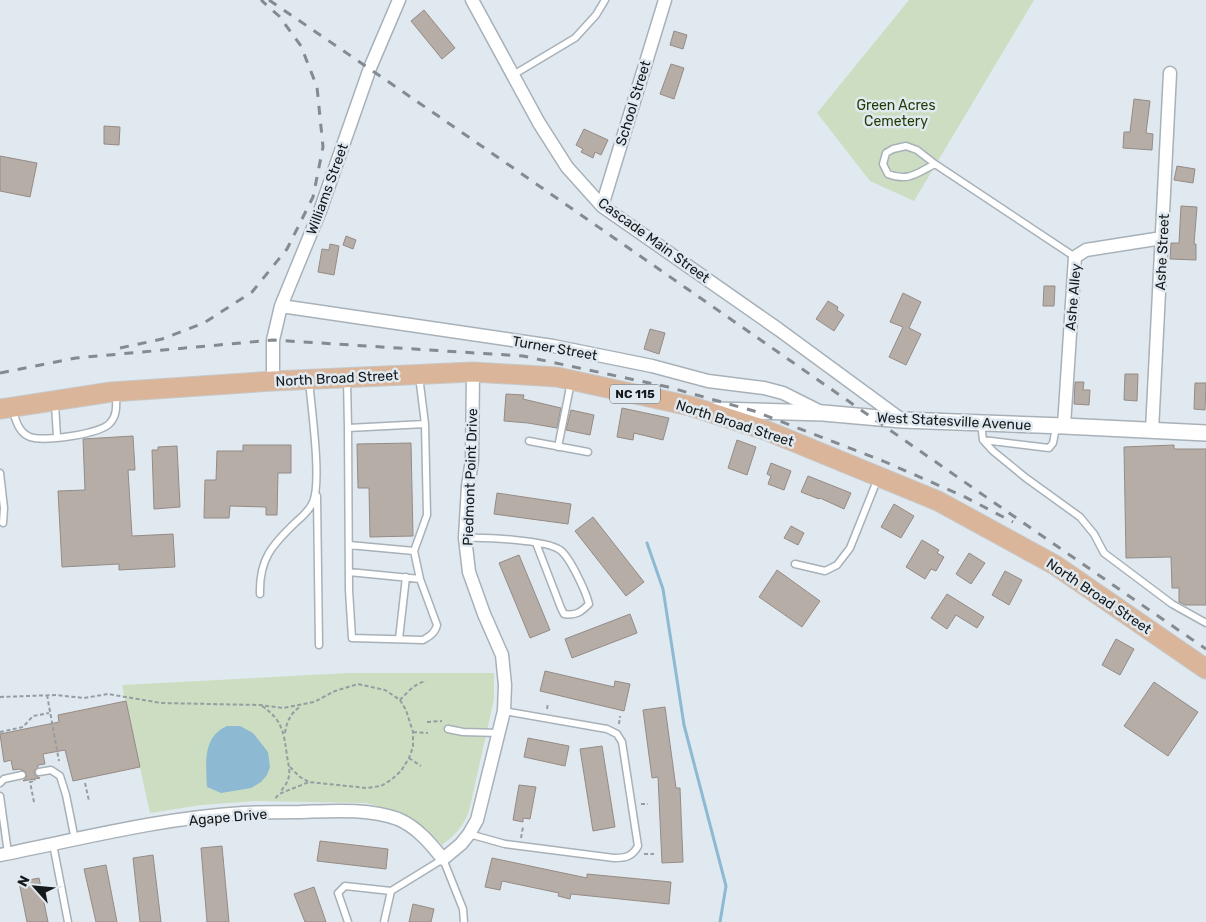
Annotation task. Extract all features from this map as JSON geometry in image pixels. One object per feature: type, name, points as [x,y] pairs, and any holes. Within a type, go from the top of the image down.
[{"type":"main road","name":"North Broad Street","points":[[6,408],[116,391],[308,379],[473,372],[557,377],[572,380],[701,410],[765,430],[938,501],[1055,565],[1206,669]]},
{"type":"street","name":"Williams Street","points":[[273,381],[273,340],[281,306],[320,211],[370,68],[398,0]]},
{"type":"street","name":"Cascade Main Street","points":[[472,0],[539,123],[567,167],[602,206],[778,329],[902,420]]},
{"type":"street","name":"School Street","points":[[602,206],[665,0]]},
{"type":"street","name":"Ashe Street","points":[[1152,431],[1170,73]]},
{"type":"street","name":"Ashe Alley","points":[[1060,425],[1075,257],[1086,250],[1162,238]]},
{"type":"street","name":"Turner Street","points":[[281,306],[553,346],[652,366],[708,381],[764,388],[783,393],[823,413]]},
{"type":"street","name":"Piedmont Point Drive","points":[[443,859],[469,834],[477,820],[504,711],[505,685],[502,655],[484,614],[469,572],[465,538],[468,486],[472,460],[473,372]]},
{"type":"street","name":"West Statesville Avenue","points":[[701,410],[823,413],[902,420],[1060,425],[1206,433]]},
{"type":"street","name":"Agape Drive","points":[[4,854],[170,822],[242,813],[320,811],[370,812],[398,820],[429,841],[443,859]]},
{"type":"lane","points":[[513,75],[575,38],[596,15],[605,0]]},
{"type":"lane","points":[[935,164],[910,177],[900,178],[888,174],[883,164],[886,154],[893,149],[906,146],[917,150],[1075,257]]},
{"type":"lane","points":[[347,378],[349,572],[352,638],[423,640],[432,635],[437,625],[420,579],[414,551],[428,515],[425,424],[419,374]]},
{"type":"lane","points":[[308,379],[317,482],[319,645]]},
{"type":"lane","points":[[558,447],[572,380]]},
{"type":"lane","points":[[6,408],[17,426],[29,437],[42,439],[98,431],[110,423],[116,411],[116,391]]},
{"type":"lane","points":[[54,401],[57,437]]},
{"type":"lane","points":[[981,423],[983,440],[993,451],[1026,478],[1080,517],[1094,534],[1104,553],[1172,604],[1206,623]]},
{"type":"lane","points":[[348,428],[425,424]]},
{"type":"lane","points":[[983,440],[1050,448],[1060,425]]},
{"type":"lane","points":[[529,442],[588,452]]},
{"type":"lane","points":[[0,473],[4,508],[3,523]]},
{"type":"lane","points":[[794,564],[825,571],[837,565],[850,548],[878,476]]},
{"type":"lane","points":[[260,594],[260,577],[265,561],[273,546],[303,516],[313,502],[317,482]]},
{"type":"lane","points":[[465,538],[490,537],[548,544],[562,551],[586,591],[589,604],[581,612],[571,615],[564,614],[536,543]]},
{"type":"lane","points":[[349,545],[414,551]]},
{"type":"lane","points":[[349,572],[420,579]]},
{"type":"lane","points":[[399,639],[406,577]]},
{"type":"lane","points":[[469,834],[504,844],[614,858],[626,858],[638,846],[622,742],[617,734],[607,729],[504,711]]},
{"type":"lane","points":[[448,729],[463,732],[499,733]]},
{"type":"lane","points":[[39,772],[51,770],[60,776],[66,795],[75,840]]},
{"type":"lane","points":[[0,783],[4,779],[22,775]]},
{"type":"lane","points":[[0,796],[4,854]]},
{"type":"lane","points":[[53,844],[68,922]]},
{"type":"lane","points":[[348,922],[338,893],[345,886],[391,891],[443,859],[463,909],[464,922]]},
{"type":"lane","points":[[384,922],[391,891]]},
{"type":"path","points":[[400,700],[414,686],[426,681]]},
{"type":"path","points":[[0,697],[56,694],[84,698],[108,694],[161,703],[260,705],[282,708],[302,706],[335,691],[358,684],[385,690],[400,700],[406,710],[413,732],[409,758],[401,771],[381,786],[367,788],[309,782],[300,777],[290,767]]},
{"type":"path","points":[[46,695],[59,761]]},
{"type":"path","points":[[260,705],[274,715],[285,735]]},
{"type":"path","points":[[273,802],[287,783],[290,767],[285,735],[288,718],[302,706]]},
{"type":"path","points":[[0,732],[23,727],[32,716],[50,713]]},
{"type":"path","points":[[427,722],[449,721]]},
{"type":"path","points":[[413,732],[428,733]]},
{"type":"path","points":[[409,758],[421,766]]},
{"type":"path","points":[[34,778],[35,782],[30,782],[34,802]]},
{"type":"path","points":[[279,794],[309,782]]},
{"type":"path","points":[[85,783],[89,801]]},
{"type":"green space","name":"Green Acres Cemetery","points":[[909,0],[1034,0],[914,201],[870,181],[817,113]]},
{"type":"green space","points":[[348,673],[494,673],[494,699],[469,811],[458,830],[442,845],[427,830],[409,817],[390,809],[366,803],[256,801],[201,805],[150,813],[122,685]]},
{"type":"water","points":[[227,726],[240,726],[253,733],[268,752],[270,767],[267,775],[261,782],[251,788],[221,793],[207,787],[206,760],[209,744],[213,737]]},
{"type":"building","points":[[424,10],[455,48],[442,59],[411,21]]},
{"type":"building","points":[[674,31],[687,35],[683,49],[670,45]]},
{"type":"building","points":[[671,64],[684,68],[674,99],[660,94]]},
{"type":"building","points":[[1134,99],[1150,101],[1146,133],[1153,134],[1152,150],[1123,148],[1124,132],[1130,132]]},
{"type":"building","points":[[104,126],[120,127],[119,145],[104,144]]},
{"type":"building","points":[[584,129],[608,140],[601,155],[595,152],[593,158],[581,152],[583,149],[576,145]]},
{"type":"building","points":[[0,156],[37,163],[30,197],[0,191]]},
{"type":"building","points":[[1177,166],[1195,169],[1193,183],[1174,180]]},
{"type":"building","points":[[1181,206],[1197,207],[1194,244],[1196,244],[1196,260],[1170,259],[1171,243],[1179,243]]},
{"type":"building","points":[[346,236],[356,240],[353,249],[343,245]]},
{"type":"building","points":[[330,244],[339,246],[334,275],[318,272],[322,249],[329,250]]},
{"type":"building","points":[[1044,286],[1055,286],[1054,306],[1043,306]]},
{"type":"building","points":[[903,293],[921,302],[909,328],[921,334],[906,365],[889,357],[903,327],[890,322]]},
{"type":"building","points":[[828,301],[838,307],[837,310],[844,315],[834,331],[816,319]]},
{"type":"building","points":[[650,329],[665,333],[659,354],[644,349]]},
{"type":"building","points":[[1125,374],[1138,374],[1137,401],[1124,400]]},
{"type":"building","points":[[1075,382],[1084,382],[1083,390],[1090,390],[1089,405],[1074,404]]},
{"type":"building","points":[[1195,383],[1206,383],[1205,410],[1194,409]]},
{"type":"building","points":[[506,394],[524,395],[523,399],[561,408],[557,428],[504,421]]},
{"type":"building","points":[[622,408],[669,418],[663,440],[634,433],[633,440],[617,437]]},
{"type":"building","points":[[571,410],[594,415],[590,435],[566,430]]},
{"type":"building","points":[[133,436],[135,470],[128,470],[132,536],[173,534],[175,567],[119,570],[119,564],[62,567],[58,491],[85,490],[83,439]]},
{"type":"building","points":[[737,440],[756,447],[747,475],[728,468]]},
{"type":"building","points":[[411,443],[413,536],[370,537],[369,488],[358,488],[357,444]]},
{"type":"building","points":[[243,445],[291,445],[291,473],[278,473],[277,515],[266,515],[266,507],[230,506],[229,518],[204,518],[205,480],[216,480],[217,451],[243,451]]},
{"type":"building","points":[[1174,445],[1174,449],[1206,449],[1206,605],[1185,605],[1179,602],[1179,588],[1172,588],[1171,557],[1126,558],[1124,447]]},
{"type":"building","points":[[177,446],[180,507],[154,509],[152,450],[158,450],[158,447]]},
{"type":"building","points":[[771,463],[791,471],[784,490],[768,484],[771,476],[767,474]]},
{"type":"building","points":[[808,476],[851,493],[844,509],[801,492]]},
{"type":"building","points":[[497,493],[571,504],[568,524],[494,514]]},
{"type":"building","points":[[894,504],[914,516],[901,538],[881,527]]},
{"type":"building","points":[[593,517],[644,582],[626,596],[575,531]]},
{"type":"building","points":[[791,526],[804,533],[798,545],[784,538]]},
{"type":"building","points":[[922,540],[939,550],[937,553],[944,557],[936,571],[931,569],[925,579],[906,567]]},
{"type":"building","points":[[969,553],[985,563],[971,584],[956,574]]},
{"type":"building","points":[[519,555],[550,630],[530,638],[499,563]]},
{"type":"building","points":[[777,570],[820,601],[802,627],[759,597]]},
{"type":"building","points":[[1005,571],[1022,580],[1009,605],[992,595]]},
{"type":"building","points":[[947,594],[984,617],[977,628],[956,615],[947,629],[931,618]]},
{"type":"building","points":[[630,614],[637,633],[572,658],[565,639]]},
{"type":"building","points":[[1116,639],[1134,649],[1120,675],[1102,665]]},
{"type":"building","points":[[545,671],[614,687],[615,681],[630,684],[624,711],[540,691]]},
{"type":"building","points":[[1154,682],[1198,712],[1168,756],[1124,726]]},
{"type":"building","points":[[126,701],[140,767],[73,781],[65,750],[43,754],[45,764],[38,765],[34,771],[36,776],[40,778],[23,781],[27,776],[25,771],[20,769],[13,770],[11,760],[4,762],[0,734],[59,722],[58,715]]},
{"type":"building","points":[[665,707],[676,788],[680,788],[683,862],[662,863],[658,777],[652,778],[643,710]]},
{"type":"building","points":[[528,738],[569,746],[565,766],[524,757]]},
{"type":"building","points":[[602,746],[615,827],[593,831],[580,749]]},
{"type":"building","points":[[519,785],[536,787],[530,819],[523,818],[523,822],[513,820]]},
{"type":"building","points":[[320,841],[388,849],[386,869],[317,861]]},
{"type":"building","points":[[222,846],[229,922],[207,922],[201,848]]},
{"type":"building","points":[[153,855],[161,922],[140,922],[133,858]]},
{"type":"building","points":[[492,858],[587,878],[587,874],[671,882],[669,904],[571,894],[570,899],[558,896],[559,893],[502,881],[500,890],[485,887]]},
{"type":"building","points":[[106,865],[117,922],[96,922],[84,869]]},
{"type":"building","points":[[39,878],[48,922],[27,922],[19,882]]},
{"type":"building","points":[[314,887],[326,922],[305,922],[294,894]]},
{"type":"building","points":[[413,904],[434,909],[431,922],[409,922]]},
{"type":"waterway","points":[[647,543],[663,589],[684,725],[726,886],[720,922]]},
{"type":"railway","points":[[120,348],[162,339],[204,323],[252,292],[287,249],[313,197],[323,147],[317,87],[301,46],[279,16],[261,0]]},
{"type":"railway","points":[[269,0],[1206,649]]},
{"type":"railway","points":[[0,373],[76,358],[273,340],[523,356],[668,387],[754,411],[883,461],[963,496],[1013,522]]}]
